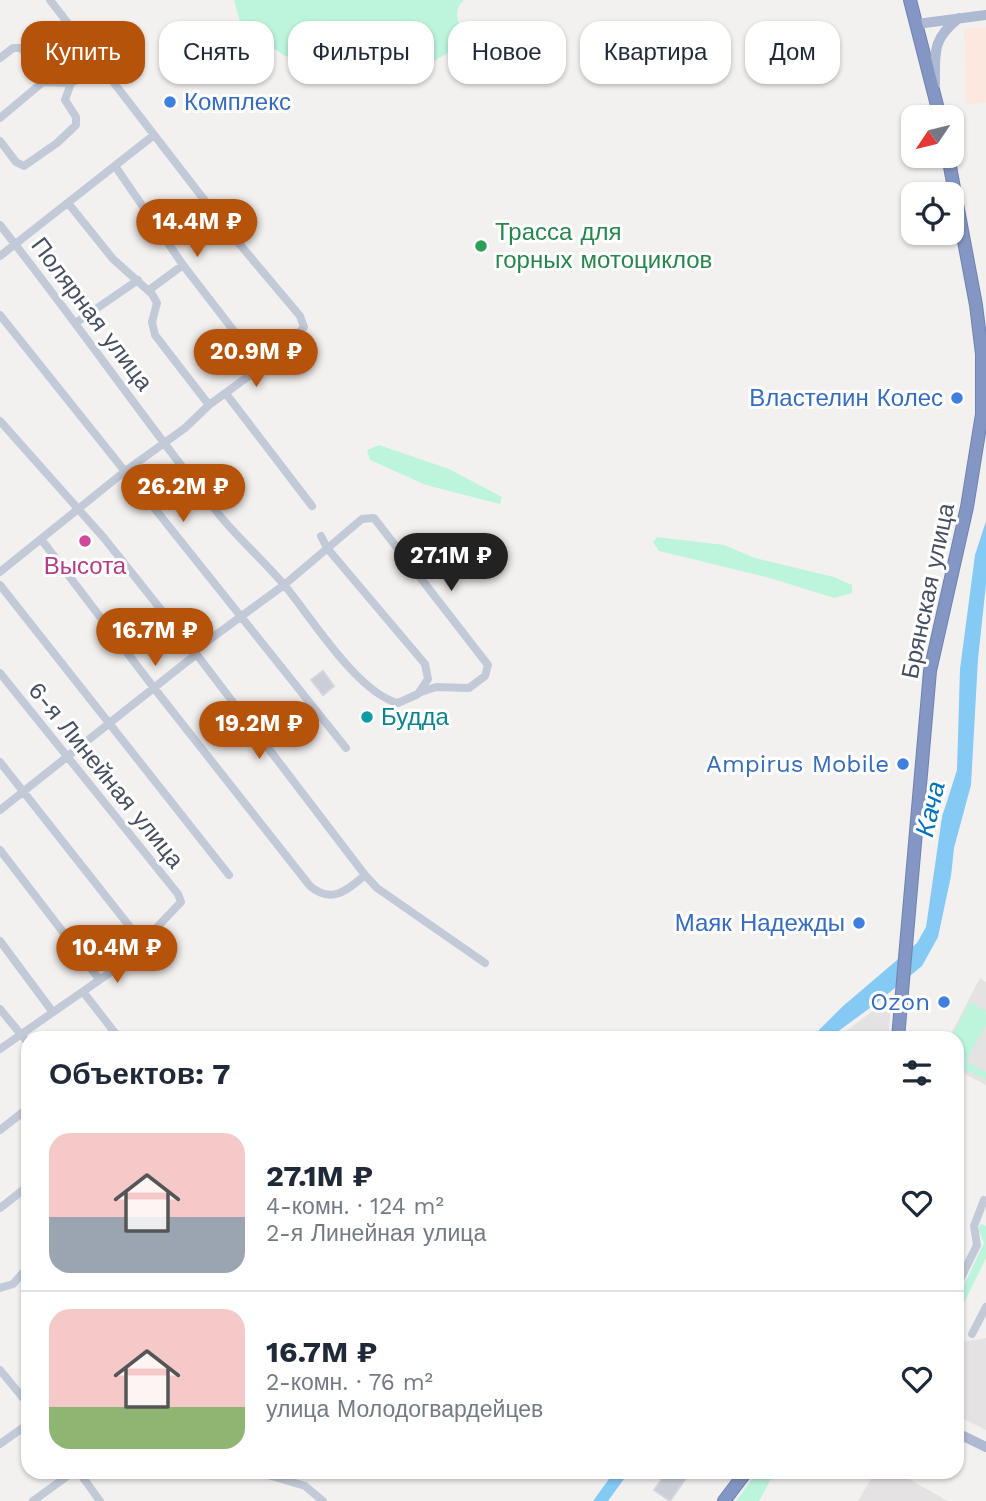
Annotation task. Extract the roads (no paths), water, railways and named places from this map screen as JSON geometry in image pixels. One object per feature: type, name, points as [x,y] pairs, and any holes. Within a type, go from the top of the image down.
[{"type":"highway","points":[[910,0],[937,105]]},
{"type":"highway","name":"Брянская улица","points":[[899,1031],[930,671],[967,508],[983,400],[982,354],[976,305],[950,168]]},
{"type":"highway","points":[[724,1501],[741,1479]]},
{"type":"main road","points":[[917,23],[986,15]]},
{"type":"main road","points":[[934,90],[935,49],[947,27],[959,18]]},
{"type":"main road","points":[[964,1436],[986,1447]]},
{"type":"street","points":[[50,0],[66,21]]},
{"type":"street","points":[[0,58],[13,48],[21,48]]},
{"type":"street","points":[[0,118],[44,84]]},
{"type":"street","points":[[0,141],[16,162],[24,166],[57,143],[76,125],[76,117],[65,100],[71,84]]},
{"type":"street","points":[[0,572],[124,472],[164,444],[209,405],[227,395],[283,351],[304,327],[300,316],[226,228],[114,84]]},
{"type":"street","points":[[0,256],[154,135]]},
{"type":"street","points":[[114,166],[183,265],[261,366]]},
{"type":"street","points":[[68,203],[113,259],[149,290],[157,303],[152,322],[155,335],[209,405]]},
{"type":"street","name":"Полярная улица","points":[[0,225],[224,520],[284,585],[365,686],[398,703],[418,694]]},
{"type":"street","points":[[149,290],[183,265]]},
{"type":"street","points":[[76,322],[138,280]]},
{"type":"street","points":[[0,316],[346,748]]},
{"type":"street","points":[[227,395],[312,506]]},
{"type":"street","points":[[0,421],[79,509],[194,651],[365,875],[377,888],[485,963]]},
{"type":"street","points":[[0,810],[194,656],[194,651],[284,585],[358,520],[374,519],[488,664],[485,676],[470,688],[436,687],[418,694]]},
{"type":"street","points":[[321,536],[327,548],[422,659],[428,674],[418,694]]},
{"type":"street","points":[[41,539],[310,886],[318,892],[336,895],[346,891],[365,875]]},
{"type":"street","points":[[0,585],[229,875]]},
{"type":"street","name":"6-я Линейная улица","points":[[0,673],[178,894],[181,902],[135,948]]},
{"type":"street","points":[[0,762],[134,932],[135,948],[121,965],[99,979],[84,993],[24,1031]]},
{"type":"street","points":[[0,850],[99,979]]},
{"type":"street","points":[[0,941],[52,1012]]},
{"type":"street","points":[[84,993],[114,1031]]},
{"type":"street","points":[[0,1009],[20,1034],[0,1049]]},
{"type":"street","points":[[0,1130],[21,1114]]},
{"type":"street","points":[[0,1208],[21,1192]]},
{"type":"street","points":[[964,1271],[976,1245],[974,1226],[985,1201]]},
{"type":"street","points":[[0,1288],[12,1284],[21,1275]]},
{"type":"street","points":[[972,1335],[986,1307]]},
{"type":"street","points":[[0,1370],[21,1396]]},
{"type":"street","points":[[0,1444],[21,1428]]},
{"type":"street","points":[[33,1501],[63,1479]]},
{"type":"street","points":[[84,1479],[100,1501]]},
{"type":"street","points":[[282,1479],[305,1486],[323,1501]]},
{"type":"water","name":"Кача","points":[[986,521],[986,584],[978,659],[971,785],[954,848],[938,937],[922,966],[874,1005],[839,1031],[818,1031],[917,943],[926,927],[942,817],[957,770],[960,669],[975,555]]},
{"type":"water","points":[[609,1479],[624,1479],[608,1501],[593,1501]]},
{"type":"place","name":"Комплекс","points":[[170,102]]},
{"type":"place","name":"Трасса для горных мотоциклов","points":[[481,246]]},
{"type":"place","name":"Властелин Колес","points":[[957,398]]},
{"type":"place","name":"Высота","points":[[85,541]]},
{"type":"place","name":"Будда","points":[[367,717]]},
{"type":"place","name":"Ampirus Mobile","points":[[903,764]]},
{"type":"place","name":"Маяк Надежды","points":[[859,923]]},
{"type":"place","name":"Ozon","points":[[944,1002]]}]
